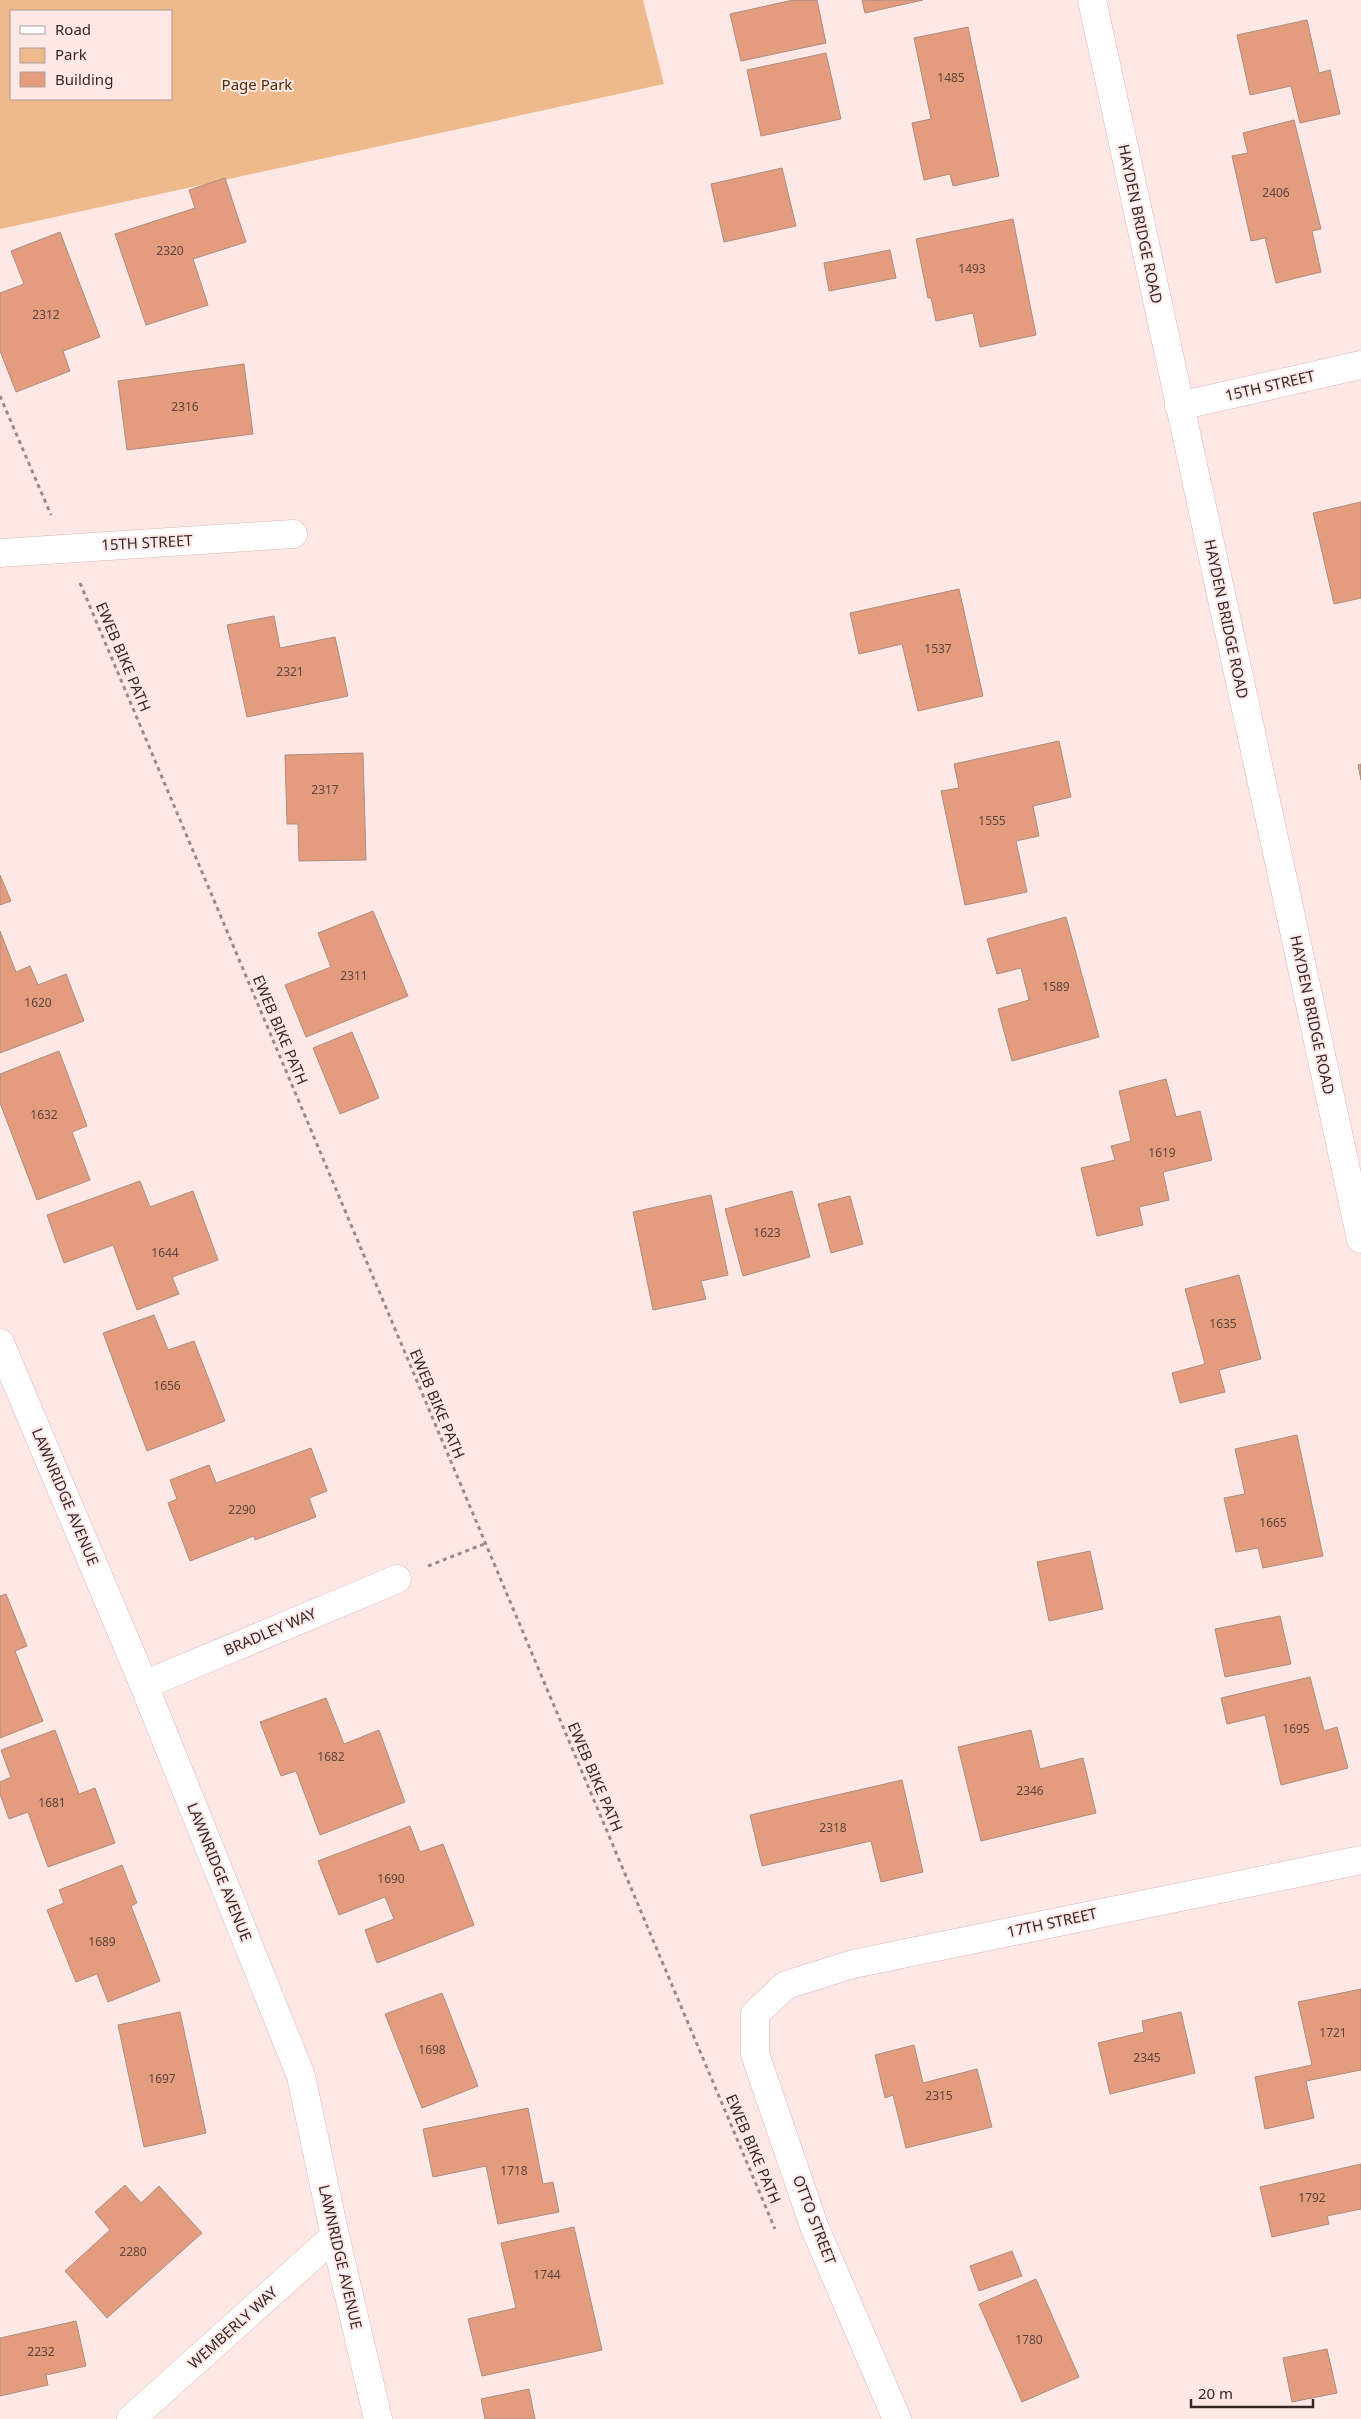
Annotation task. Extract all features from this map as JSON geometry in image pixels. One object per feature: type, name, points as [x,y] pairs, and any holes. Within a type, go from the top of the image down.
[{"type":"street","name":"HAYDEN BRIDGE ROAD","points":[[1092,0],[1361,1238]]},
{"type":"street","name":"15TH STREET","points":[[1179,406],[1361,365]]},
{"type":"street","name":"15TH STREET","points":[[0,554],[65,548],[293,534]]},
{"type":"street","name":"LAWNRIDGE AVENUE","points":[[0,1343],[144,1685],[301,2076],[335,2236],[378,2419]]},
{"type":"street","name":"BRADLEY WAY","points":[[144,1685],[397,1579]]},
{"type":"street","name":"17TH STREET","points":[[755,2014],[786,1985],[853,1964],[1361,1860]]},
{"type":"street","name":"OTTO STREET","points":[[755,2014],[755,2054],[814,2226],[897,2419]]},
{"type":"street","name":"WEMBERLY WAY","points":[[130,2419],[335,2236]]},
{"type":"path","name":"EWEB BIKE PATH","points":[[0,396],[778,2237]]},
{"type":"path","points":[[397,1579],[484,1544]]},
{"type":"green space","name":"Page Park","points":[[0,0],[643,0],[664,84],[0,229]]},
{"type":"building","points":[[793,0],[817,0],[826,43],[741,61],[730,14]]},
{"type":"building","points":[[862,0],[923,0],[865,13]]},
{"type":"building","points":[[1307,20],[1319,73],[1330,70],[1340,114],[1300,123],[1291,86],[1250,95],[1237,35]]},
{"type":"building","points":[[968,27],[999,176],[953,186],[950,174],[924,180],[912,123],[931,119],[914,38]]},
{"type":"building","points":[[826,53],[841,119],[761,136],[747,70]]},
{"type":"building","points":[[1294,120],[1321,229],[1312,231],[1321,272],[1276,283],[1265,238],[1251,241],[1232,156],[1248,153],[1243,133]]},
{"type":"building","points":[[782,168],[796,226],[724,242],[711,184]]},
{"type":"building","points":[[225,178],[246,242],[193,259],[208,305],[146,325],[115,234],[195,208],[189,190]]},
{"type":"building","points":[[1013,219],[1036,335],[980,347],[973,313],[936,321],[931,298],[928,298],[916,239]]},
{"type":"building","points":[[60,232],[100,337],[63,351],[70,371],[16,392],[0,351],[0,293],[24,284],[11,251]]},
{"type":"building","points":[[890,250],[896,278],[829,291],[824,263]]},
{"type":"building","points":[[244,364],[253,434],[127,450],[118,381]]},
{"type":"building","points":[[1361,502],[1361,598],[1334,604],[1313,513]]},
{"type":"building","points":[[959,589],[983,696],[918,711],[902,644],[859,654],[850,613]]},
{"type":"building","points":[[274,616],[280,648],[335,637],[348,696],[247,717],[227,625]]},
{"type":"building","points":[[1059,741],[1071,797],[1033,806],[1039,836],[1016,841],[1027,892],[965,905],[941,791],[959,788],[954,764]]},
{"type":"building","points":[[363,753],[366,860],[299,861],[298,824],[287,824],[285,755]]},
{"type":"building","points":[[1361,764],[1361,780],[1358,765]]},
{"type":"building","points":[[0,875],[11,901],[0,905]]},
{"type":"building","points":[[373,911],[408,996],[306,1037],[285,985],[331,967],[318,933]]},
{"type":"building","points":[[1066,917],[1099,1037],[1012,1061],[998,1009],[1029,1000],[1021,968],[997,974],[987,939]]},
{"type":"building","points":[[0,931],[16,972],[30,966],[38,985],[66,974],[84,1021],[0,1053]]},
{"type":"building","points":[[352,1032],[379,1098],[340,1114],[313,1048]]},
{"type":"building","points":[[59,1051],[87,1126],[72,1132],[90,1180],[37,1200],[0,1103],[0,1074]]},
{"type":"building","points":[[1166,1079],[1176,1117],[1200,1111],[1212,1160],[1163,1172],[1169,1200],[1139,1207],[1143,1225],[1097,1236],[1081,1168],[1115,1160],[1111,1146],[1131,1141],[1119,1091]]},
{"type":"building","points":[[140,1181],[150,1207],[193,1191],[218,1260],[172,1277],[179,1294],[137,1310],[113,1245],[64,1263],[47,1215]]},
{"type":"building","points":[[792,1191],[810,1257],[743,1276],[725,1209]]},
{"type":"building","points":[[711,1195],[728,1275],[701,1281],[706,1299],[653,1310],[633,1212]]},
{"type":"building","points":[[850,1196],[863,1244],[831,1253],[818,1204]]},
{"type":"building","points":[[1239,1275],[1261,1359],[1219,1370],[1225,1392],[1180,1403],[1172,1373],[1205,1364],[1185,1289]]},
{"type":"building","points":[[154,1315],[168,1350],[194,1341],[225,1421],[147,1451],[103,1333]]},
{"type":"building","points":[[1297,1435],[1323,1556],[1263,1568],[1258,1548],[1236,1552],[1224,1498],[1245,1494],[1235,1449]]},
{"type":"building","points":[[311,1448],[327,1491],[309,1498],[316,1517],[255,1540],[254,1536],[190,1561],[168,1503],[177,1499],[170,1480],[209,1465],[216,1483]]},
{"type":"building","points":[[1090,1551],[1103,1609],[1049,1621],[1037,1562]]},
{"type":"building","points":[[6,1594],[27,1646],[15,1651],[43,1721],[0,1738],[0,1596]]},
{"type":"building","points":[[1280,1616],[1291,1664],[1225,1677],[1215,1629]]},
{"type":"building","points":[[1310,1677],[1324,1731],[1337,1727],[1348,1768],[1281,1785],[1265,1715],[1227,1724],[1221,1698]]},
{"type":"building","points":[[326,1698],[344,1744],[379,1730],[405,1802],[320,1835],[296,1771],[281,1776],[260,1722]]},
{"type":"building","points":[[55,1730],[79,1794],[95,1788],[115,1843],[48,1867],[28,1812],[9,1819],[0,1794],[0,1782],[11,1777],[1,1750]]},
{"type":"building","points":[[1031,1730],[1040,1769],[1083,1758],[1096,1813],[981,1841],[958,1747]]},
{"type":"building","points":[[902,1780],[923,1872],[881,1882],[871,1841],[762,1866],[750,1815]]},
{"type":"building","points":[[410,1826],[420,1852],[443,1844],[474,1925],[377,1963],[365,1930],[394,1919],[385,1897],[339,1915],[318,1861]]},
{"type":"building","points":[[122,1865],[137,1903],[131,1906],[160,1981],[108,2002],[97,1974],[76,1982],[47,1910],[64,1903],[59,1890]]},
{"type":"building","points":[[1361,1989],[1361,2070],[1306,2081],[1314,2118],[1265,2129],[1255,2077],[1312,2065],[1298,2002]]},
{"type":"building","points":[[442,1993],[478,2086],[422,2108],[385,2014]]},
{"type":"building","points":[[180,2012],[206,2133],[144,2147],[118,2025]]},
{"type":"building","points":[[1181,2012],[1195,2073],[1110,2094],[1098,2043],[1144,2032],[1142,2021]]},
{"type":"building","points":[[914,2045],[923,2083],[977,2069],[992,2127],[906,2148],[893,2095],[885,2098],[875,2055]]},
{"type":"building","points":[[528,2108],[543,2184],[553,2182],[559,2212],[498,2224],[486,2166],[433,2177],[423,2129]]},
{"type":"building","points":[[1361,2164],[1361,2209],[1327,2216],[1329,2224],[1272,2237],[1260,2187]]},
{"type":"building","points":[[125,2185],[141,2203],[159,2186],[202,2233],[107,2318],[65,2271],[110,2230],[95,2212]]},
{"type":"building","points":[[574,2227],[602,2350],[482,2376],[468,2319],[516,2308],[501,2243]]},
{"type":"building","points":[[1012,2251],[1022,2276],[979,2291],[970,2266]]},
{"type":"building","points":[[1036,2279],[1079,2377],[1022,2402],[979,2304]]},
{"type":"building","points":[[76,2321],[86,2366],[46,2375],[48,2385],[0,2396],[0,2338]]},
{"type":"building","points":[[1327,2349],[1337,2393],[1292,2402],[1283,2358]]},
{"type":"building","points":[[529,2389],[535,2419],[485,2419],[481,2399]]}]
